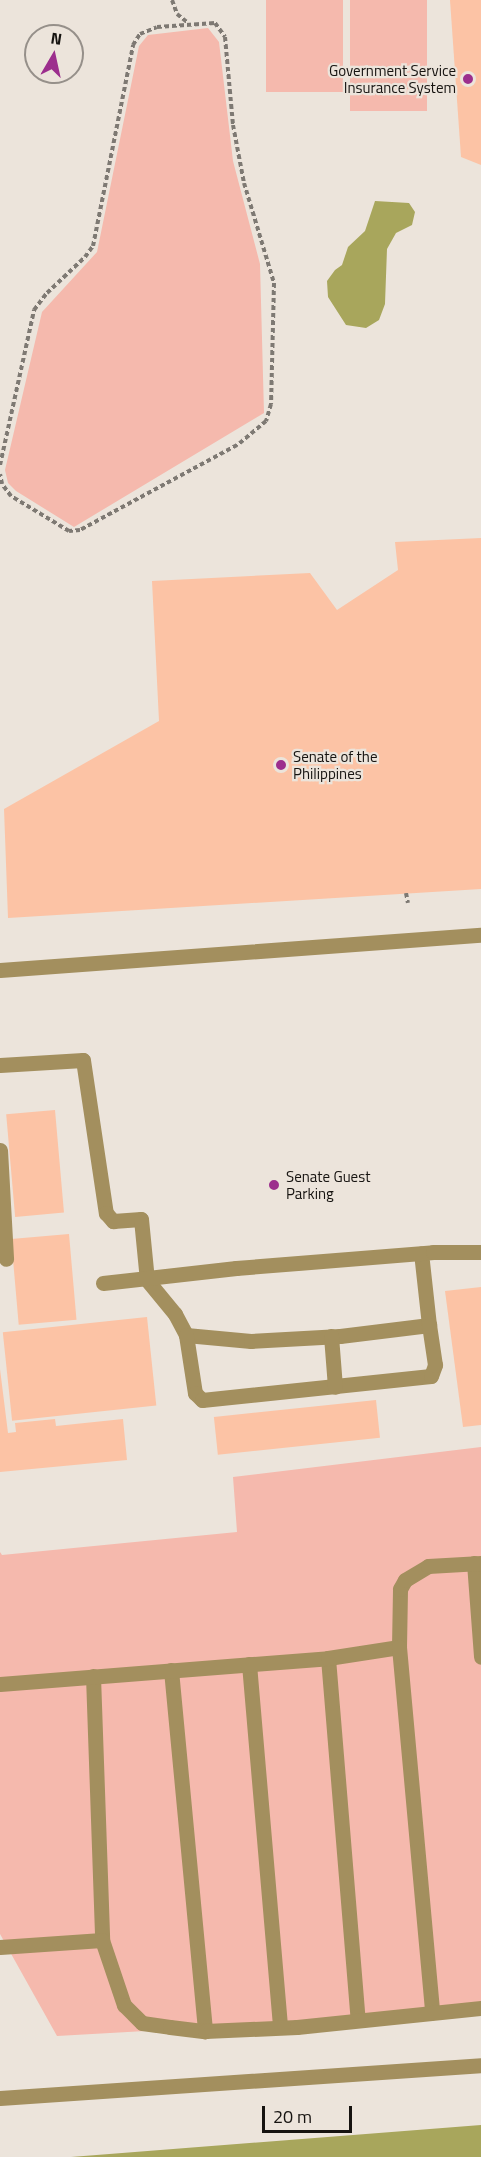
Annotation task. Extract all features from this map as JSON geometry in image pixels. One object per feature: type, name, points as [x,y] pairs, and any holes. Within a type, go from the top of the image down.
[{"type":"lane","points":[[0,970],[481,935]]},
{"type":"lane","points":[[0,1065],[83,1060],[106,1213],[113,1221],[141,1219],[147,1280],[175,1314],[186,1335],[195,1394],[202,1400],[431,1376],[435,1365],[421,1254]]},
{"type":"lane","points":[[0,1150],[6,1259]]},
{"type":"lane","points":[[103,1284],[236,1268],[421,1254],[481,1252]]},
{"type":"lane","points":[[186,1335],[251,1341],[331,1336],[429,1325]]},
{"type":"lane","points":[[331,1336],[335,1387]]},
{"type":"lane","points":[[432,2013],[399,1647],[400,1589],[405,1580],[428,1566],[478,1563],[481,1657]]},
{"type":"lane","points":[[0,1684],[327,1658],[399,1647]]},
{"type":"lane","points":[[327,1658],[358,2020]]},
{"type":"lane","points":[[249,1664],[280,2027]]},
{"type":"lane","points":[[171,1670],[205,2031]]},
{"type":"lane","points":[[93,1676],[102,1940],[124,2005],[142,2023],[205,2031],[280,2027],[481,2008]]},
{"type":"lane","points":[[0,1947],[102,1940]]},
{"type":"lane","points":[[0,2098],[481,2065]]},
{"type":"path","points":[[172,0],[177,14],[188,24]]},
{"type":"path","points":[[0,465],[34,310],[47,293],[85,258],[93,246],[133,45],[140,34],[157,27],[215,23],[225,37],[233,125],[244,183],[274,283],[271,404],[266,421],[237,445],[80,530],[69,531],[11,496],[2,484],[0,474]]},
{"type":"path","points":[[406,893],[408,903]]},
{"type":"shaded area","points":[[266,0],[343,0],[343,92],[266,92]]},
{"type":"shaded area","points":[[350,0],[427,0],[427,111],[350,111]]},
{"type":"shaded area","points":[[208,28],[219,42],[233,161],[260,264],[264,413],[74,527],[16,491],[8,483],[5,470],[42,312],[97,252],[139,46],[148,35]]},
{"type":"shaded area","points":[[375,201],[409,203],[415,212],[412,225],[396,233],[387,249],[385,304],[379,320],[366,328],[346,325],[328,297],[327,281],[342,265],[348,247],[365,231]]},
{"type":"shaded area","points":[[481,1447],[481,2012],[57,2036],[0,1934],[0,1552],[2,1555],[237,1532],[233,1477]]},
{"type":"shaded area","points":[[481,2125],[481,2157],[71,2157]]},
{"type":"building","name":"Government Service Insurance System","points":[[450,0],[481,0],[481,165],[461,157]]},
{"type":"building","name":"Senate of the Philippines","points":[[481,538],[481,889],[8,918],[4,809],[159,721],[152,581],[310,573],[337,610],[398,570],[395,542]]},
{"type":"building","points":[[55,1110],[64,1213],[15,1217],[6,1114]]},
{"type":"building","points":[[69,1234],[76,1320],[19,1325],[11,1239]]},
{"type":"building","points":[[481,1287],[481,1425],[463,1427],[445,1291]]},
{"type":"building","points":[[147,1317],[156,1406],[12,1421],[3,1332]]},
{"type":"building","points":[[0,1369],[8,1433],[16,1432],[15,1423],[55,1419],[56,1426],[123,1419],[127,1460],[0,1472]]},
{"type":"building","points":[[376,1400],[380,1438],[218,1455],[214,1417]]},
{"type":"place","name":"Government Service Insurance System","points":[[468,79]]},
{"type":"place","name":"Senate of the Philippines","points":[[281,765]]},
{"type":"place","name":"Senate Guest Parking","points":[[274,1185]]}]
